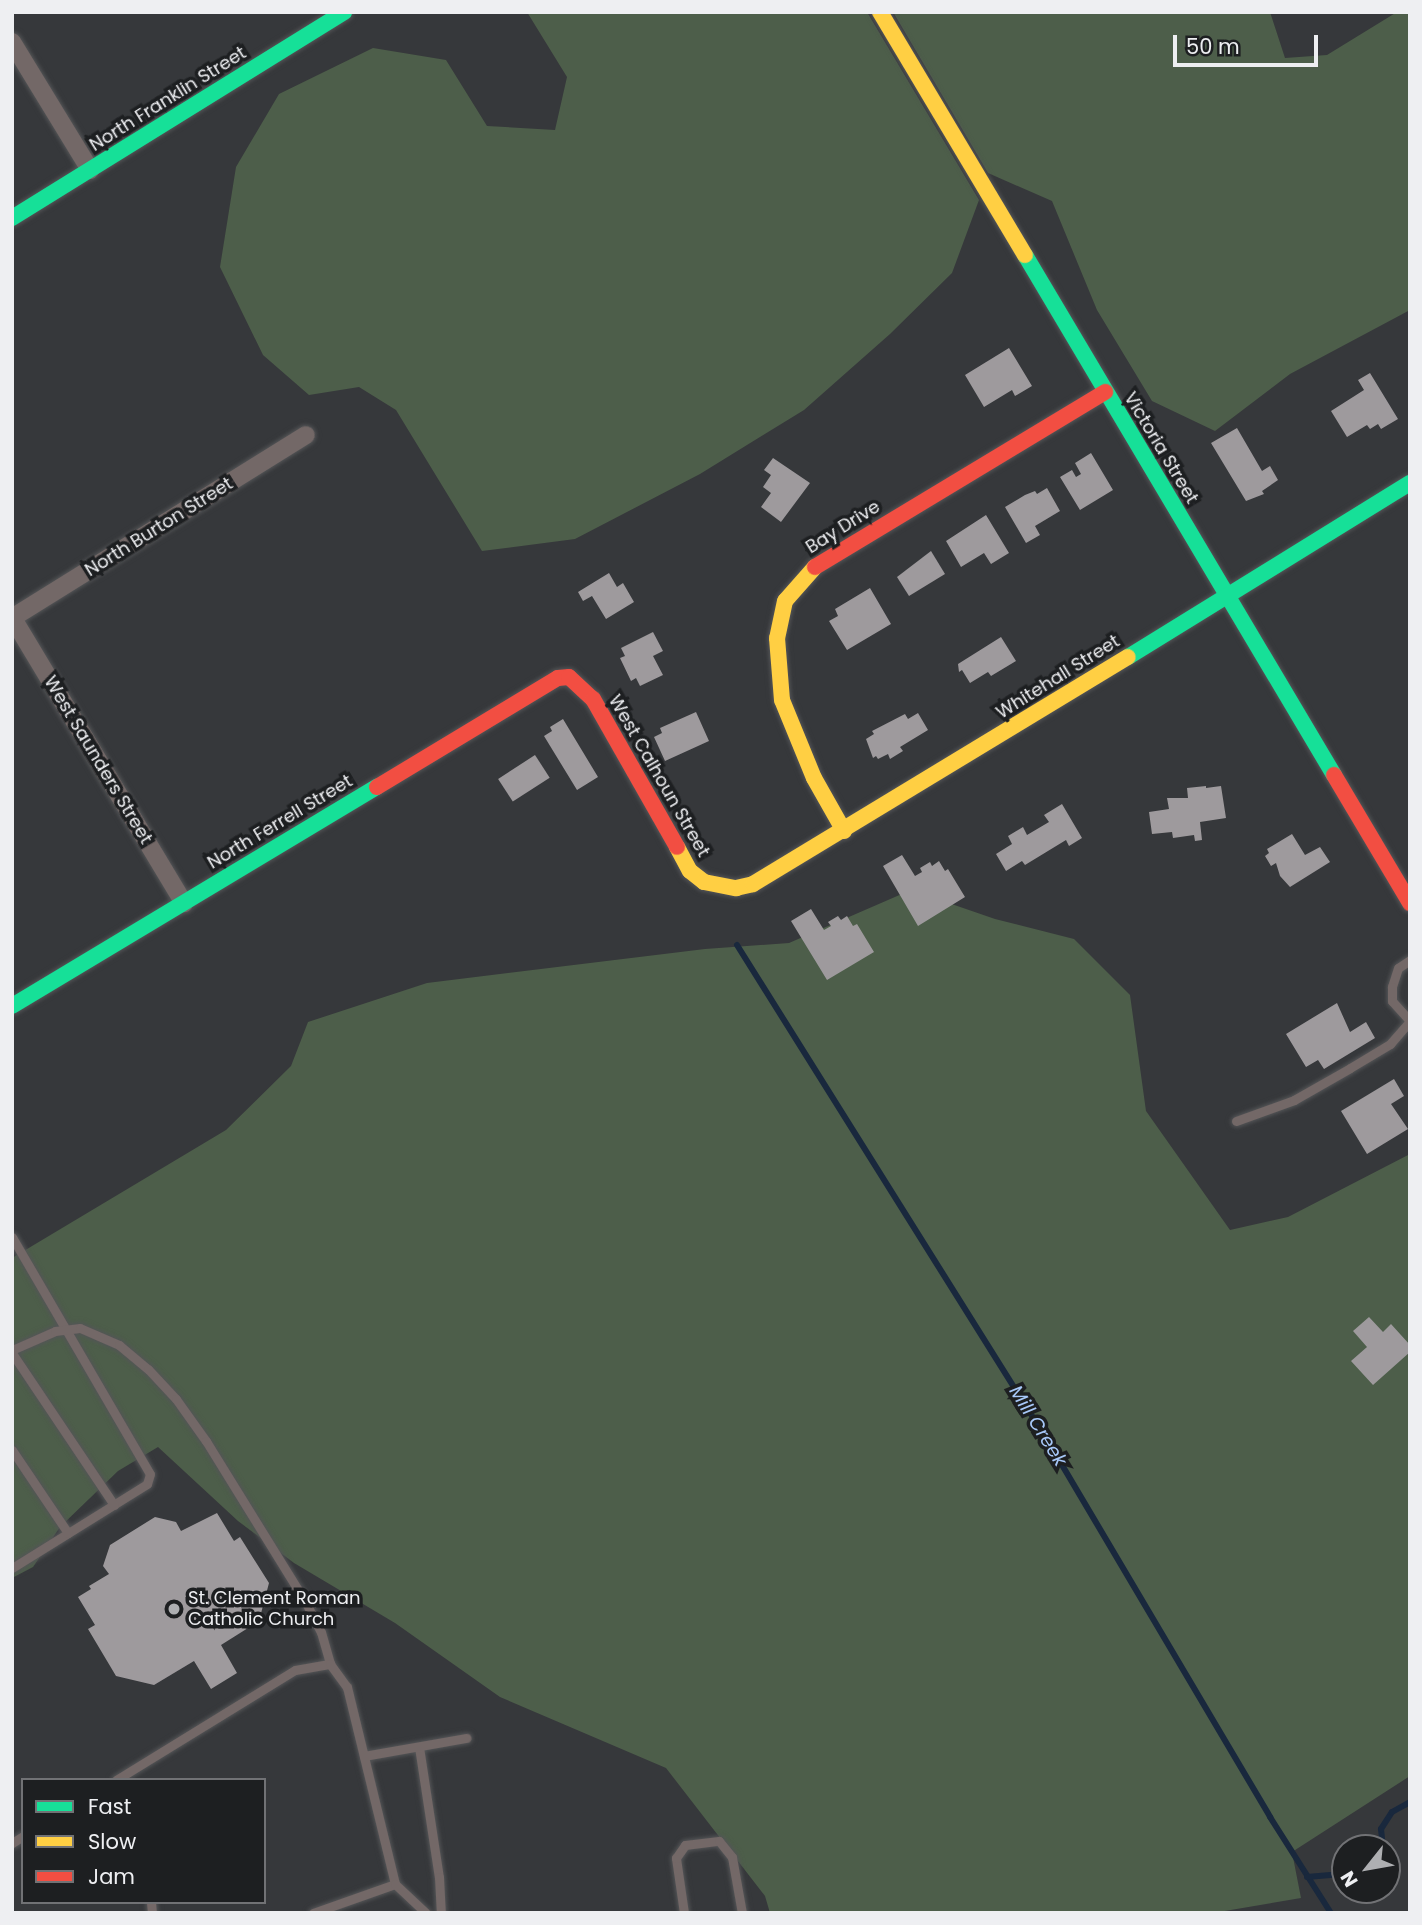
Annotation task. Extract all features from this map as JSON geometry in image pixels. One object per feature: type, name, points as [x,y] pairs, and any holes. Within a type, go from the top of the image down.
[{"type":"street","name":"North Franklin Street","points":[[12,218],[344,12]]},
{"type":"street","name":"Victoria Street","points":[[880,12],[1410,903]]},
{"type":"street","points":[[12,42],[90,170]]},
{"type":"street","name":"Bay Drive","points":[[844,831],[814,778],[782,700],[777,638],[785,601],[802,578],[824,559],[1105,392]]},
{"type":"street","name":"North Burton Street","points":[[12,617],[306,435]]},
{"type":"street","name":"Whitehall Street","points":[[720,887],[753,884],[844,831],[1410,483]]},
{"type":"street","name":"West Saunders Street","points":[[12,617],[184,903]]},
{"type":"street","name":"North Ferrell Street","points":[[12,1006],[541,685],[569,677]]},
{"type":"street","name":"West Calhoun Street","points":[[569,677],[584,689],[605,717],[681,858],[704,882],[720,887]]},
{"type":"lane","points":[[1236,1121],[1294,1100],[1390,1044],[1410,1021],[1392,1001],[1392,987],[1398,968],[1410,960]]},
{"type":"lane","points":[[12,1237],[150,1474],[147,1484],[16,1566],[12,1553]]},
{"type":"lane","points":[[114,1505],[12,1352],[55,1331],[80,1328],[119,1345],[148,1368],[176,1399],[206,1441],[305,1601],[321,1632],[330,1664],[347,1686],[395,1884],[426,1913]]},
{"type":"lane","points":[[12,1450],[68,1533]]},
{"type":"lane","points":[[119,1778],[295,1670],[330,1664]]},
{"type":"lane","points":[[364,1756],[466,1738]]},
{"type":"lane","points":[[419,1747],[439,1877],[441,1913]]},
{"type":"lane","points":[[684,1913],[676,1858],[685,1844],[719,1841],[732,1857],[742,1913]]},
{"type":"lane","points":[[313,1913],[395,1884]]},
{"type":"green space","points":[[527,12],[867,12],[979,200],[952,273],[890,334],[804,410],[700,474],[575,539],[482,551],[396,410],[359,387],[309,395],[263,355],[220,267],[236,167],[279,94],[373,48],[446,60],[487,126],[555,130],[567,77]]},
{"type":"green space","points":[[893,12],[1270,12],[1285,58],[1327,55],[1397,12],[1410,12],[1410,310],[1290,374],[1215,431],[1152,401],[1097,310],[1052,201],[988,173]]},
{"type":"green space","points":[[911,890],[995,919],[1074,939],[1130,995],[1146,1111],[1230,1230],[1288,1217],[1410,1154],[1410,1776],[1292,1852],[1301,1898],[1213,1913],[770,1913],[765,1896],[666,1768],[500,1697],[395,1623],[294,1563],[238,1521],[158,1447],[118,1471],[60,1527],[33,1567],[12,1578],[12,1258],[226,1130],[291,1066],[308,1022],[427,983],[705,949],[789,943]]},
{"type":"building","points":[[1009,348],[1032,386],[1015,396],[1012,390],[984,407],[965,375]]},
{"type":"building","points":[[1370,373],[1398,419],[1381,429],[1378,424],[1370,429],[1367,425],[1347,437],[1331,411],[1364,390],[1358,380]]},
{"type":"building","points":[[1237,428],[1262,471],[1270,466],[1278,480],[1262,491],[1264,494],[1246,501],[1211,443]]},
{"type":"building","points":[[1091,453],[1113,490],[1080,510],[1060,477],[1072,470],[1076,477],[1081,474],[1075,463]]},
{"type":"building","points":[[773,458],[810,483],[781,522],[761,507],[771,493],[763,487],[771,475],[764,470]]},
{"type":"building","points":[[1047,488],[1060,511],[1035,526],[1040,535],[1026,543],[1005,507],[1025,495],[1035,491],[1037,494]]},
{"type":"building","points":[[986,515],[1009,553],[991,564],[984,553],[961,567],[946,541]]},
{"type":"building","points":[[931,551],[945,574],[909,596],[897,577]]},
{"type":"building","points":[[609,573],[617,587],[623,583],[634,602],[606,619],[592,596],[583,601],[578,592]]},
{"type":"building","points":[[870,588],[891,624],[847,650],[829,621],[838,616],[835,609]]},
{"type":"building","points":[[653,632],[663,651],[653,656],[663,675],[640,686],[636,678],[631,681],[620,658],[625,656],[621,648]]},
{"type":"building","points":[[1001,637],[1016,661],[991,676],[988,672],[970,683],[962,670],[959,672],[958,664]]},
{"type":"building","points":[[696,712],[709,741],[665,761],[654,737],[662,733],[660,728]]},
{"type":"building","points":[[918,713],[928,730],[900,747],[903,751],[890,759],[888,754],[878,759],[876,756],[873,758],[866,739],[874,734],[872,731],[905,714],[908,719]]},
{"type":"building","points":[[563,719],[598,777],[577,790],[544,736],[552,731],[550,727]]},
{"type":"building","points":[[535,755],[550,778],[513,802],[498,779]]},
{"type":"building","points":[[1221,786],[1226,818],[1200,822],[1202,840],[1195,841],[1194,835],[1173,838],[1172,832],[1152,834],[1149,812],[1169,809],[1167,798],[1188,798],[1187,788]]},
{"type":"building","points":[[1062,804],[1082,838],[1069,846],[1066,840],[1025,865],[1022,861],[1006,871],[996,854],[1012,844],[1008,836],[1023,827],[1027,835],[1049,822],[1044,815]]},
{"type":"building","points":[[1292,834],[1305,855],[1320,847],[1330,862],[1290,887],[1280,876],[1276,863],[1271,866],[1265,856],[1269,853],[1267,849]]},
{"type":"building","points":[[902,855],[915,876],[922,872],[920,868],[930,862],[932,866],[939,861],[945,871],[948,869],[965,897],[918,926],[883,866]]},
{"type":"building","points":[[811,909],[824,930],[831,926],[828,922],[838,916],[841,920],[847,916],[853,926],[857,924],[874,952],[827,980],[791,921]]},
{"type":"building","points":[[1337,1003],[1350,1032],[1366,1022],[1375,1038],[1324,1069],[1318,1060],[1306,1067],[1286,1034]]},
{"type":"building","points":[[1394,1079],[1404,1096],[1391,1104],[1408,1129],[1367,1154],[1341,1111]]},
{"type":"building","points":[[1369,1317],[1383,1332],[1391,1324],[1410,1345],[1410,1352],[1373,1385],[1351,1361],[1367,1347],[1353,1331]]},
{"type":"building","name":"St. Clement Roman Catholic Church","points":[[217,1513],[234,1541],[240,1537],[269,1583],[259,1621],[221,1645],[237,1673],[211,1689],[194,1661],[154,1685],[116,1676],[88,1629],[95,1625],[78,1597],[91,1589],[89,1586],[109,1574],[103,1566],[110,1545],[155,1517],[176,1522],[181,1531]]},
{"type":"waterway","name":"Mill Creek","points":[[737,945],[1052,1448],[1270,1817],[1331,1913]]},
{"type":"waterway","points":[[1382,1834],[1381,1829],[1392,1812],[1410,1802]]},
{"type":"waterway","points":[[1307,1877],[1331,1875]]},
{"type":"traffic: fast","points":[[12,218],[344,12]]},
{"type":"traffic: fast","points":[[1025,255],[1334,775]]},
{"type":"traffic: fast","points":[[1128,657],[1410,483]]},
{"type":"traffic: fast","points":[[12,1006],[377,787]]},
{"type":"traffic: slow","points":[[880,12],[1025,255]]},
{"type":"traffic: slow","points":[[815,567],[785,601],[777,638],[782,700],[814,778],[844,831]]},
{"type":"traffic: slow","points":[[677,847],[690,871],[704,882],[736,888],[753,884],[1128,657]]},
{"type":"traffic: jam","points":[[815,567],[1105,392]]},
{"type":"traffic: jam","points":[[377,787],[558,678],[569,677],[593,699],[677,847]]},
{"type":"traffic: jam","points":[[1334,775],[1410,903]]},
{"type":"place","name":"St. Clement Roman Catholic Church","points":[[174,1609]]}]
